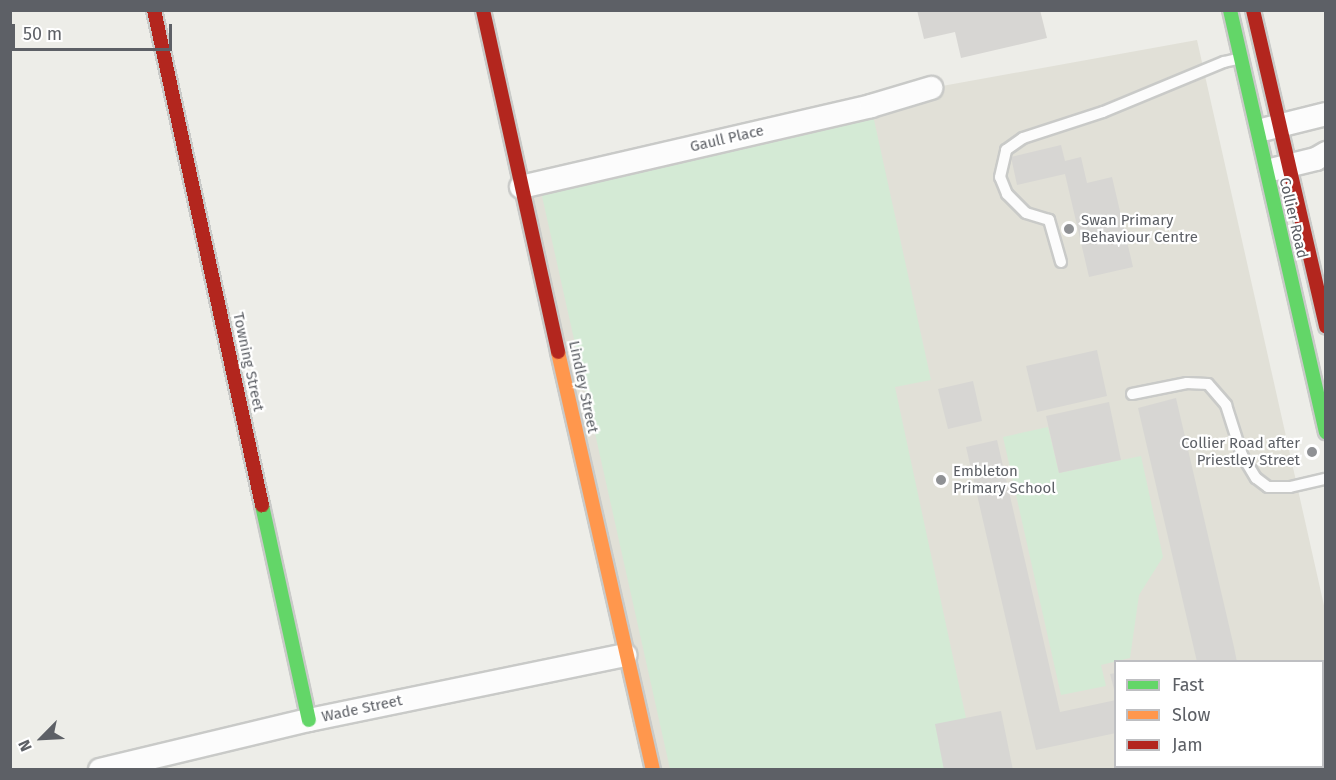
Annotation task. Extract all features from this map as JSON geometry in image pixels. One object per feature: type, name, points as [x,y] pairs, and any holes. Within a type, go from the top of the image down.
[{"type":"street","name":"Towning Street","points":[[154,10],[309,720]]},
{"type":"street","name":"Lindley Street","points":[[483,10],[625,655],[653,770]]},
{"type":"street","name":"Collier Road","points":[[1230,10],[1265,172],[1326,432]]},
{"type":"street","name":"Collier Road","points":[[1253,10],[1326,327]]},
{"type":"street","name":"Gaull Place","points":[[521,187],[872,106],[931,88]]},
{"type":"street","points":[[1256,132],[1326,114]]},
{"type":"street","points":[[1265,172],[1316,159],[1326,153]]},
{"type":"street","name":"Wade Street","points":[[100,770],[309,720],[625,655]]},
{"type":"lane","points":[[1061,262],[1049,220],[1026,213],[1007,194],[1000,177],[1006,150],[1023,138],[1103,112],[1224,62],[1240,58]]},
{"type":"lane","points":[[1132,394],[1187,383],[1208,384],[1227,405],[1242,455],[1256,478],[1268,487],[1290,487],[1326,479]]},
{"type":"shaded area","name":"Embleton Primary School","points":[[1197,40],[1325,610],[1325,769],[653,769],[521,187],[931,88]]},
{"type":"green space","points":[[871,106],[931,380],[895,387],[966,718],[944,769],[670,769],[542,196],[546,181]]},
{"type":"green space","points":[[1048,427],[1059,473],[1141,456],[1163,557],[1139,595],[1130,658],[1114,660],[1101,665],[1106,686],[1061,695],[1003,437]]},
{"type":"building","points":[[917,10],[1040,10],[1047,38],[961,58],[955,32],[924,39]]},
{"type":"building","points":[[1061,145],[1065,161],[1081,157],[1087,183],[1112,177],[1133,267],[1089,277],[1065,174],[1017,185],[1011,157]]},
{"type":"building","points":[[1097,350],[1107,396],[1037,412],[1026,366]]},
{"type":"building","points":[[973,381],[982,421],[948,429],[938,389]]},
{"type":"building","points":[[1176,398],[1237,660],[1197,660],[1138,408]]},
{"type":"building","points":[[1109,402],[1121,460],[1059,473],[1046,416]]},
{"type":"building","points":[[997,440],[1060,712],[1114,700],[1114,733],[1036,750],[966,447]]},
{"type":"building","points":[[1114,673],[1114,689],[1110,674]]},
{"type":"building","points":[[1001,711],[1013,770],[944,770],[935,724]]},
{"type":"traffic: fast","points":[[1230,10],[1326,432]]},
{"type":"traffic: fast","points":[[262,505],[309,720]]},
{"type":"traffic: slow","points":[[558,352],[653,770]]},
{"type":"traffic: jam","points":[[154,10],[262,505]]},
{"type":"traffic: jam","points":[[483,10],[558,352]]},
{"type":"traffic: jam","points":[[1253,10],[1326,327]]},
{"type":"place","name":"Swan Primary Behaviour Centre","points":[[1069,229]]},
{"type":"place","name":"Collier Road after Priestley Street","points":[[1312,452]]},
{"type":"place","name":"Embleton Primary School","points":[[941,480]]}]
